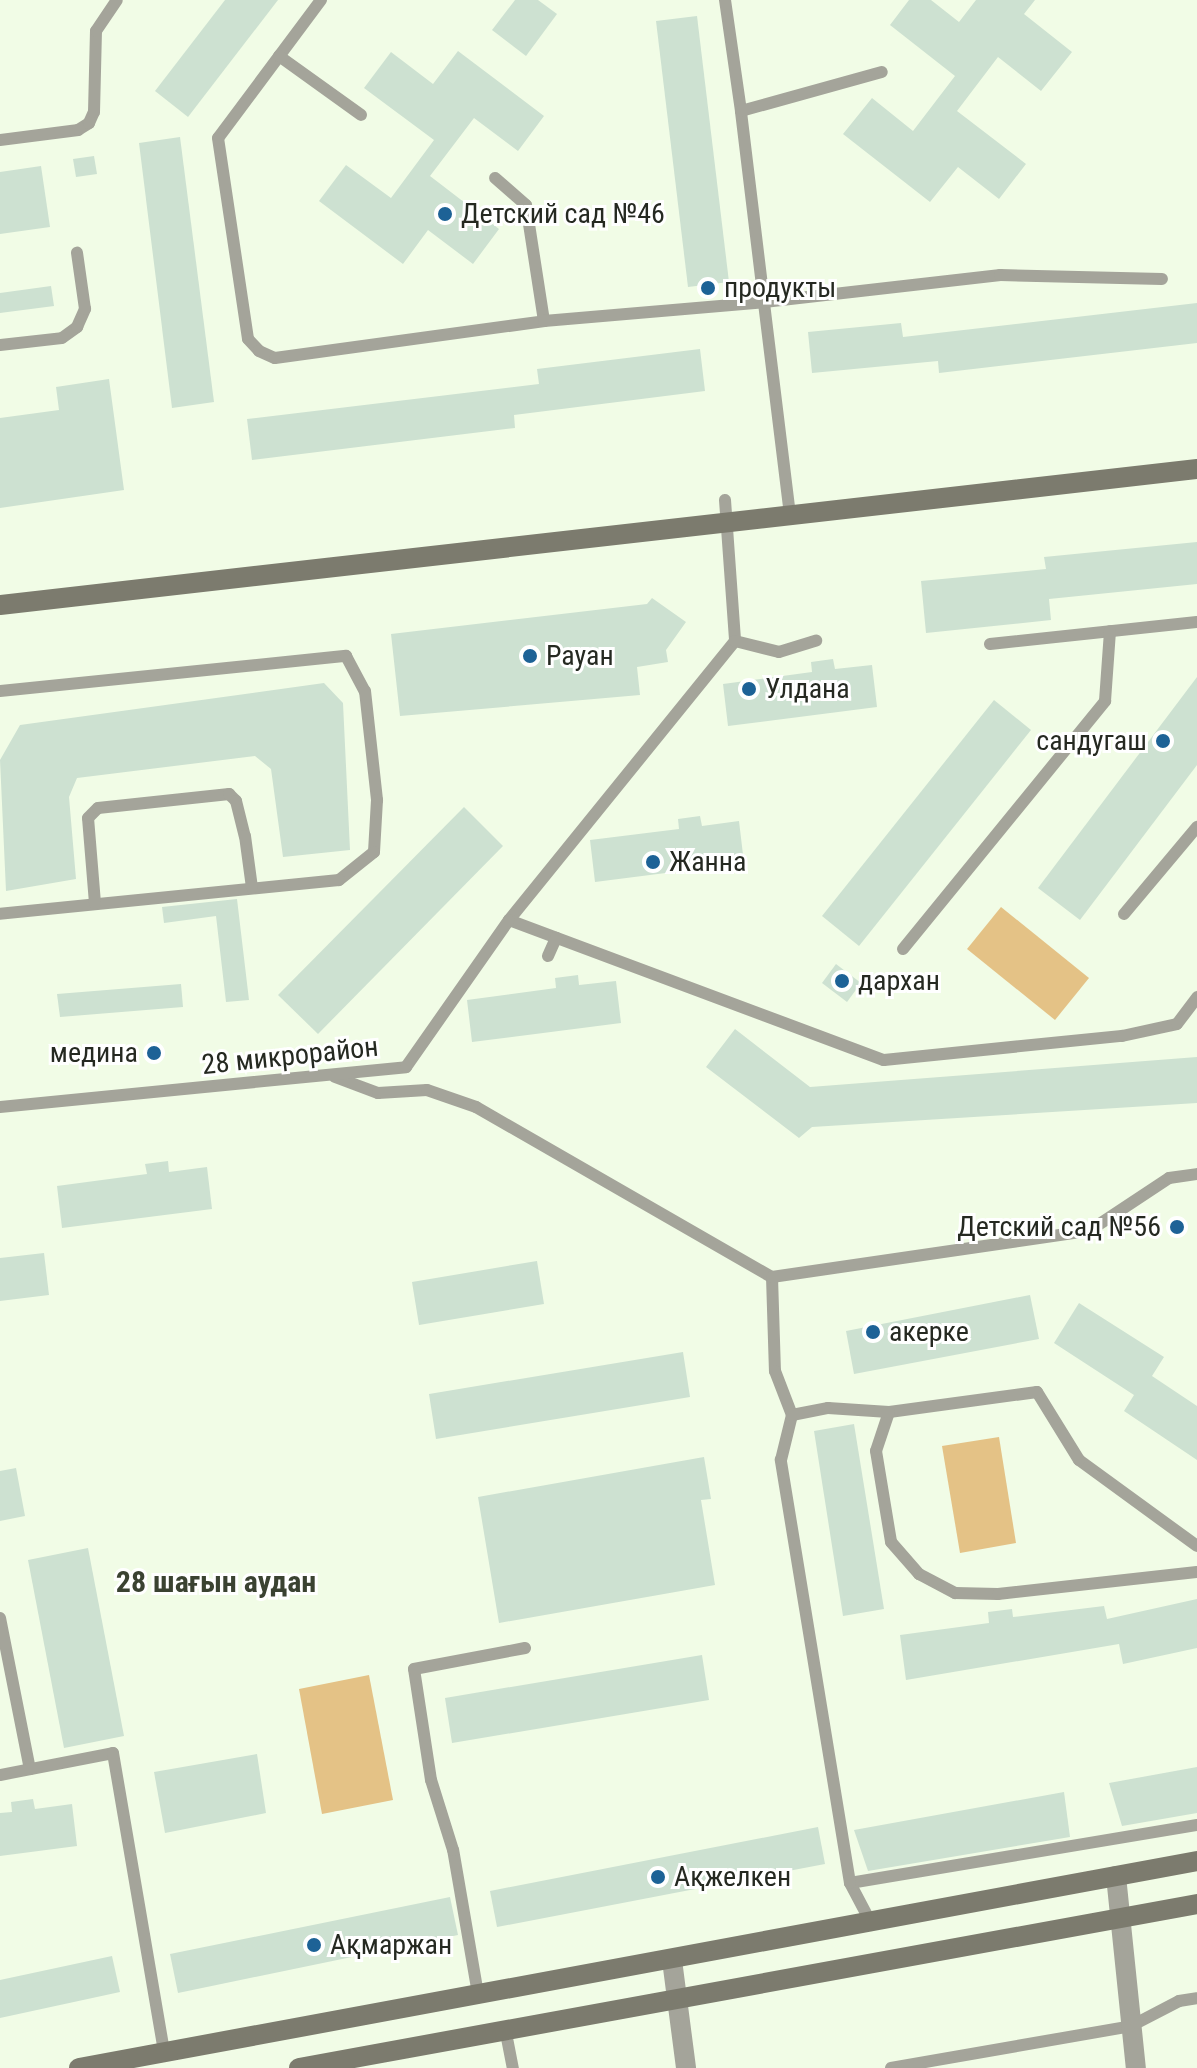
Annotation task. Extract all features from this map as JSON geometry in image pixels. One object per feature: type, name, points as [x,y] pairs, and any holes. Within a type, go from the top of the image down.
[{"type":"main road","points":[[0,605],[1197,469]]},
{"type":"main road","points":[[79,2068],[138,2063],[164,2052],[672,1960],[869,1919],[1197,1861]]},
{"type":"main road","points":[[299,2068],[506,2033],[1197,1904]]},
{"type":"street","points":[[1116,1876],[1136,2068]]},
{"type":"street","points":[[672,1960],[686,2068]]},
{"type":"lane","points":[[0,140],[78,130],[89,123],[94,112],[96,31],[117,0]]},
{"type":"lane","points":[[321,0],[226,123],[216,153],[248,339],[259,351],[275,358],[544,321],[764,302],[1000,275],[1162,279]]},
{"type":"lane","points":[[725,0],[790,515]]},
{"type":"lane","points":[[279,56],[361,115]]},
{"type":"lane","points":[[741,111],[882,72]]},
{"type":"lane","points":[[495,178],[526,205],[544,321]]},
{"type":"lane","points":[[0,345],[62,338],[77,327],[85,309],[77,253]]},
{"type":"lane","points":[[725,500],[735,641],[779,652],[816,641]]},
{"type":"lane","points":[[990,644],[1197,622]]},
{"type":"lane","points":[[903,949],[1105,701],[1110,631]]},
{"type":"lane","name":"28 микрорайон","points":[[0,1107],[335,1077],[406,1067],[509,920],[735,641]]},
{"type":"lane","points":[[0,691],[346,656],[365,691],[377,800],[374,852],[339,880],[0,914]]},
{"type":"lane","points":[[95,903],[88,818],[98,808],[229,794],[236,801],[245,836],[252,888]]},
{"type":"lane","points":[[1124,914],[1197,827]]},
{"type":"lane","points":[[509,920],[884,1060],[1122,1036],[1177,1024],[1197,997]]},
{"type":"lane","points":[[548,956],[556,938]]},
{"type":"lane","points":[[335,1077],[378,1093],[427,1090],[476,1107],[772,1277],[1089,1231],[1169,1178],[1197,1174]]},
{"type":"lane","points":[[772,1277],[775,1371],[792,1415],[781,1460],[850,1883],[869,1919]]},
{"type":"lane","points":[[792,1415],[828,1408],[889,1412],[1037,1392],[1079,1460],[1197,1546]]},
{"type":"lane","points":[[889,1412],[876,1451],[891,1542],[919,1574],[955,1593],[998,1594],[1197,1572]]},
{"type":"lane","points":[[0,1618],[30,1769]]},
{"type":"lane","points":[[478,1994],[453,1850],[431,1780],[414,1669],[525,1648]]},
{"type":"lane","points":[[0,1775],[113,1753],[164,2052]]},
{"type":"lane","points":[[850,1883],[1197,1825]]},
{"type":"lane","points":[[891,2068],[1131,2026],[1179,2001],[1197,1998]]},
{"type":"lane","points":[[506,2033],[513,2068]]},
{"type":"shaded area","points":[[1001,907],[1089,978],[1055,1020],[967,949]]},
{"type":"shaded area","points":[[999,1437],[1016,1543],[960,1553],[942,1446]]},
{"type":"shaded area","points":[[369,1675],[393,1800],[322,1814],[299,1689]]},
{"type":"building","points":[[225,0],[278,0],[188,117],[155,91]]},
{"type":"building","points":[[515,0],[538,0],[557,14],[526,56],[492,30]]},
{"type":"building","points":[[909,0],[931,0],[959,22],[976,0],[1035,0],[1024,14],[1072,52],[1041,91],[998,57],[957,111],[1026,164],[999,199],[958,167],[930,202],[843,134],[872,98],[913,131],[955,76],[890,25]]},
{"type":"building","points":[[697,16],[729,282],[688,287],[656,21]]},
{"type":"building","points":[[458,51],[544,116],[518,151],[474,118],[430,176],[499,229],[473,264],[428,230],[403,264],[319,201],[346,165],[391,198],[434,140],[364,88],[391,52],[433,84]]},
{"type":"building","points":[[180,137],[214,402],[172,408],[139,143]]},
{"type":"building","points":[[94,156],[97,174],[76,177],[73,159]]},
{"type":"building","points":[[41,166],[50,227],[0,234],[0,172]]},
{"type":"building","points":[[51,286],[54,306],[0,313],[0,293]]},
{"type":"building","points":[[1197,303],[1197,343],[939,373],[938,361],[812,373],[808,332],[901,323],[903,337]]},
{"type":"building","points":[[700,349],[705,391],[514,415],[515,428],[252,460],[247,419],[539,384],[537,369]]},
{"type":"building","points":[[109,379],[124,490],[0,508],[0,418],[59,410],[56,387]]},
{"type":"building","points":[[1197,542],[1197,584],[1049,599],[1051,620],[926,633],[921,581],[1046,569],[1044,557]]},
{"type":"building","name":"Рауан","points":[[652,598],[686,622],[666,650],[668,662],[637,667],[640,695],[400,716],[391,634],[647,604]]},
{"type":"building","points":[[833,659],[835,669],[872,665],[877,707],[728,726],[723,684],[812,672],[811,662]]},
{"type":"building","points":[[1197,677],[1197,765],[1080,920],[1038,888]]},
{"type":"building","points":[[324,683],[343,703],[350,850],[283,857],[271,769],[255,756],[77,778],[69,797],[76,879],[6,891],[0,760],[20,725]]},
{"type":"building","points":[[994,700],[1031,730],[859,946],[822,916]]},
{"type":"building","points":[[464,807],[503,846],[318,1034],[278,995]]},
{"type":"building","points":[[700,816],[702,826],[739,821],[744,863],[595,882],[590,840],[679,829],[678,819]]},
{"type":"building","points":[[237,899],[249,1000],[226,1002],[216,916],[164,923],[162,907]]},
{"type":"building","points":[[836,964],[861,983],[847,1002],[822,983]]},
{"type":"building","points":[[578,975],[579,985],[616,981],[621,1023],[472,1042],[467,1000],[556,988],[555,978]]},
{"type":"building","points":[[181,984],[183,1007],[60,1017],[57,994]]},
{"type":"building","points":[[735,1029],[810,1087],[1197,1057],[1197,1103],[812,1127],[799,1138],[706,1067]]},
{"type":"building","points":[[168,1161],[169,1172],[207,1167],[212,1209],[62,1228],[57,1186],[147,1174],[145,1164]]},
{"type":"building","points":[[44,1253],[49,1295],[0,1301],[0,1258]]},
{"type":"building","points":[[537,1261],[544,1304],[419,1325],[412,1282]]},
{"type":"building","points":[[1030,1295],[1039,1339],[854,1374],[846,1331]]},
{"type":"building","points":[[1079,1303],[1164,1357],[1152,1376],[1197,1406],[1197,1460],[1124,1411],[1134,1395],[1054,1343]]},
{"type":"building","points":[[683,1352],[690,1397],[436,1439],[429,1394]]},
{"type":"building","points":[[854,1424],[884,1609],[843,1616],[814,1431]]},
{"type":"building","points":[[704,1457],[711,1499],[701,1500],[715,1585],[499,1623],[478,1497]]},
{"type":"building","points":[[16,1468],[25,1516],[0,1521],[0,1471]]},
{"type":"building","points":[[88,1548],[124,1736],[64,1748],[28,1560]]},
{"type":"building","points":[[1197,1599],[1197,1648],[1123,1664],[1119,1644],[906,1680],[900,1635],[989,1623],[988,1612],[1012,1609],[1013,1617],[1104,1606],[1107,1619]]},
{"type":"building","points":[[702,1655],[709,1700],[452,1743],[445,1698]]},
{"type":"building","points":[[257,1754],[266,1813],[165,1833],[154,1772]]},
{"type":"building","points":[[1197,1767],[1197,1813],[1122,1826],[1109,1783]]},
{"type":"building","points":[[1064,1792],[1070,1837],[868,1871],[854,1830]]},
{"type":"building","points":[[33,1799],[35,1809],[72,1804],[77,1846],[0,1856],[0,1813],[12,1812],[11,1802]]},
{"type":"building","name":"Ақжелкен","points":[[818,1827],[825,1864],[497,1927],[490,1891]]},
{"type":"building","name":"Ақмаржан","points":[[450,1897],[458,1935],[178,1993],[170,1954]]},
{"type":"building","points":[[112,1956],[120,1992],[0,2018],[0,1980]]},
{"type":"place","name":"Детский сад №46","points":[[445,214]]},
{"type":"place","name":"продукты","points":[[708,288]]},
{"type":"place","name":"Рауан","points":[[530,656]]},
{"type":"place","name":"Улдана","points":[[749,689]]},
{"type":"place","name":"сандугаш","points":[[1163,741]]},
{"type":"place","name":"Жанна","points":[[653,862]]},
{"type":"place","name":"дархан","points":[[842,981]]},
{"type":"place","name":"медина","points":[[154,1053]]},
{"type":"place","name":"Детский сад №56","points":[[1177,1227]]},
{"type":"place","name":"акерке","points":[[873,1332]]},
{"type":"place","name":"Ақжелкен","points":[[658,1877]]},
{"type":"place","name":"Ақмаржан","points":[[314,1945]]},
{"type":"district","name":"28 шағын аудан","points":[[216,1582]]}]
